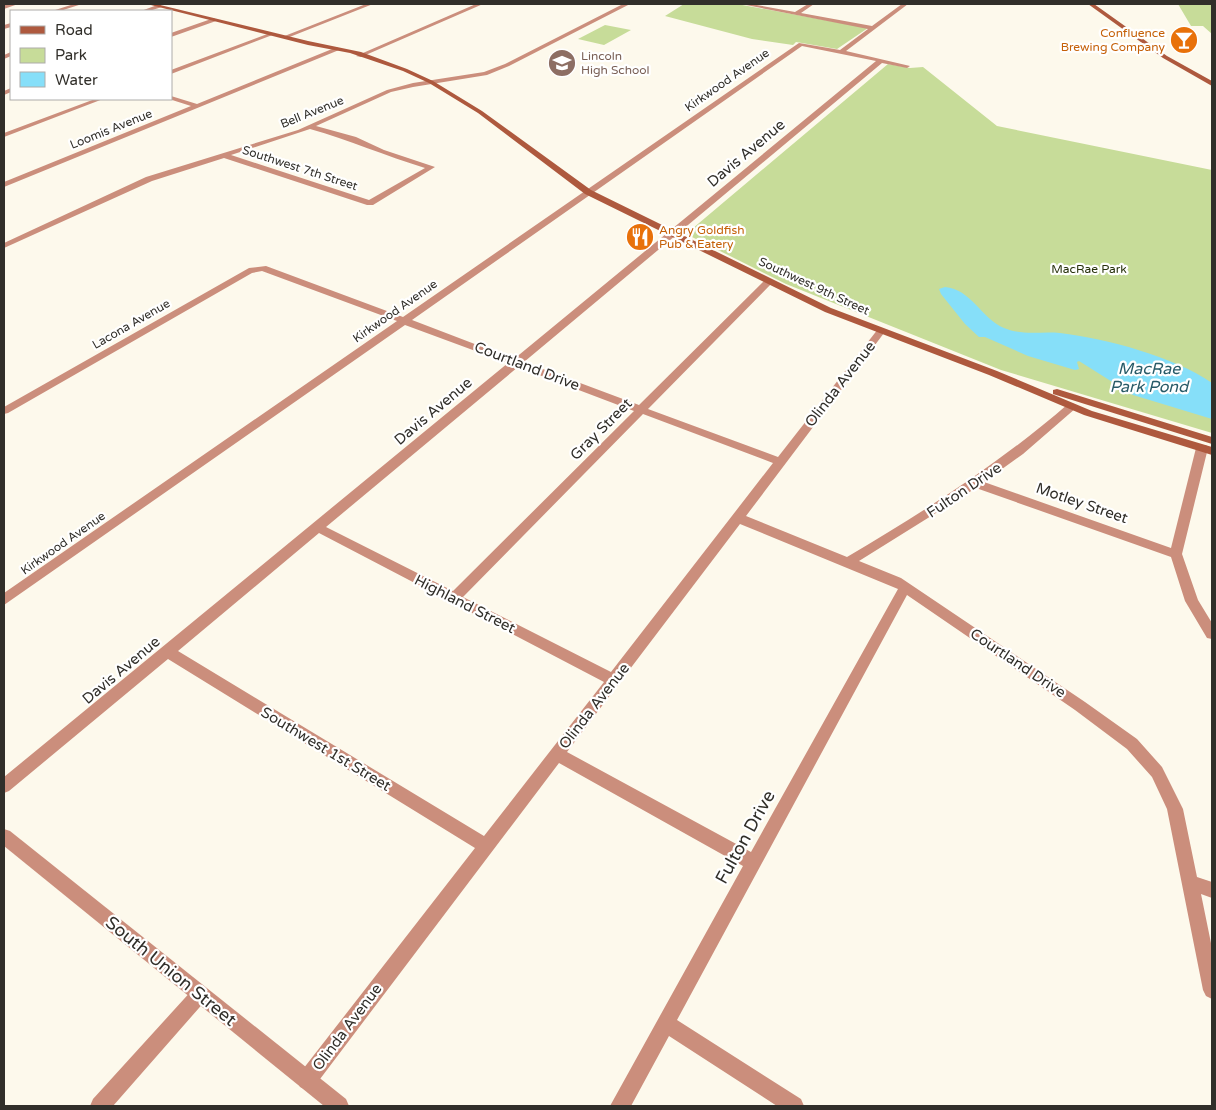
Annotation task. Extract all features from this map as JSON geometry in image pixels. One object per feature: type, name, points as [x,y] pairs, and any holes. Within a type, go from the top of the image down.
[{"type":"main road","name":"Southwest 9th Street","points":[[150,4],[352,52],[405,70],[431,82],[480,112],[588,192],[828,310],[993,372],[1179,431],[1210,445]]},
{"type":"main road","points":[[1091,4],[1165,57],[1212,84]]},
{"type":"main road","name":"Southwest 9th Street","points":[[362,55],[412,66],[441,80],[480,108],[480,112]]},
{"type":"main road","name":"Southwest 9th Street","points":[[993,372],[1072,406],[1210,445]]},
{"type":"street","points":[[4,7],[16,4]]},
{"type":"street","points":[[58,10],[79,4]]},
{"type":"street","points":[[285,37],[370,4]]},
{"type":"street","points":[[362,55],[480,4]]},
{"type":"street","name":"Bell Avenue","points":[[4,246],[149,179],[311,127],[382,94],[441,80],[485,74],[508,65],[627,4]]},
{"type":"street","points":[[744,4],[874,28]]},
{"type":"street","points":[[797,13],[811,4]]},
{"type":"street","points":[[841,52],[905,4]]},
{"type":"street","points":[[146,10],[159,5]]},
{"type":"street","points":[[172,34],[214,20]]},
{"type":"street","points":[[172,72],[272,34]]},
{"type":"street","name":"Kirkwood Avenue","points":[[4,600],[801,44],[841,52]]},
{"type":"street","name":"Loomis Avenue","points":[[4,185],[337,49]]},
{"type":"street","points":[[841,52],[907,66]]},
{"type":"street","name":"Davis Avenue","points":[[4,786],[882,60]]},
{"type":"street","points":[[172,98],[197,106]]},
{"type":"street","points":[[4,135],[97,100]]},
{"type":"street","name":"Southwest 7th Street","points":[[223,155],[370,203],[431,167],[381,152],[353,139],[311,127]]},
{"type":"street","name":"Lacona Avenue","points":[[4,411],[249,271],[263,268],[273,271]]},
{"type":"street","name":"Courtland Drive","points":[[273,271],[781,462]]},
{"type":"street","name":"Gray Street","points":[[454,598],[769,281]]},
{"type":"street","name":"Olinda Avenue","points":[[306,1080],[881,331]]},
{"type":"street","name":"Fulton Drive","points":[[848,562],[977,484],[1072,406]]},
{"type":"street","points":[[1210,445],[1176,554],[1192,601],[1212,634]]},
{"type":"street","name":"Motley Street","points":[[977,484],[1176,554]]},
{"type":"street","name":"Courtland Drive","points":[[738,518],[896,581],[1080,706],[1132,744],[1157,772],[1169,793],[1190,882],[1212,990]]},
{"type":"street","name":"Highland Street","points":[[316,527],[613,680]]},
{"type":"street","name":"Fulton Drive","points":[[620,1106],[905,587]]},
{"type":"street","name":"Southwest 1st Street","points":[[167,651],[486,846]]},
{"type":"street","points":[[557,754],[754,862]]},
{"type":"street","name":"South Union Street","points":[[4,836],[339,1106]]},
{"type":"street","points":[[1190,882],[1212,890]]},
{"type":"street","points":[[100,1106],[200,994]]},
{"type":"street","points":[[666,1023],[794,1106]]},
{"type":"green space","points":[[684,4],[737,4],[868,28],[837,49],[796,42],[793,45],[752,39],[665,16]]},
{"type":"green space","points":[[1178,4],[1212,4],[1212,34],[1203,26],[1191,26]]},
{"type":"green space","points":[[605,25],[631,30],[604,45],[578,39]]},
{"type":"green space","name":"MacRae Park","points":[[888,64],[910,68],[923,67],[997,126],[1212,170],[1212,433],[1001,370],[786,284],[686,234]]},
{"type":"water","name":"MacRae Park Pond","points":[[945,287],[962,293],[989,318],[1004,328],[1025,333],[1060,333],[1118,344],[1159,357],[1196,373],[1212,383],[1212,419],[1133,395],[1079,361],[1077,362],[1079,369],[1075,370],[1028,356],[985,337],[979,337],[965,324],[941,294],[939,289]]},
{"type":"place","name":"Confluence Brewing Company","points":[[1184,40]]},
{"type":"place","name":"Lincoln High School","points":[[562,63]]},
{"type":"place","name":"Angry Goldfish Pub & Eatery","points":[[640,237]]}]
